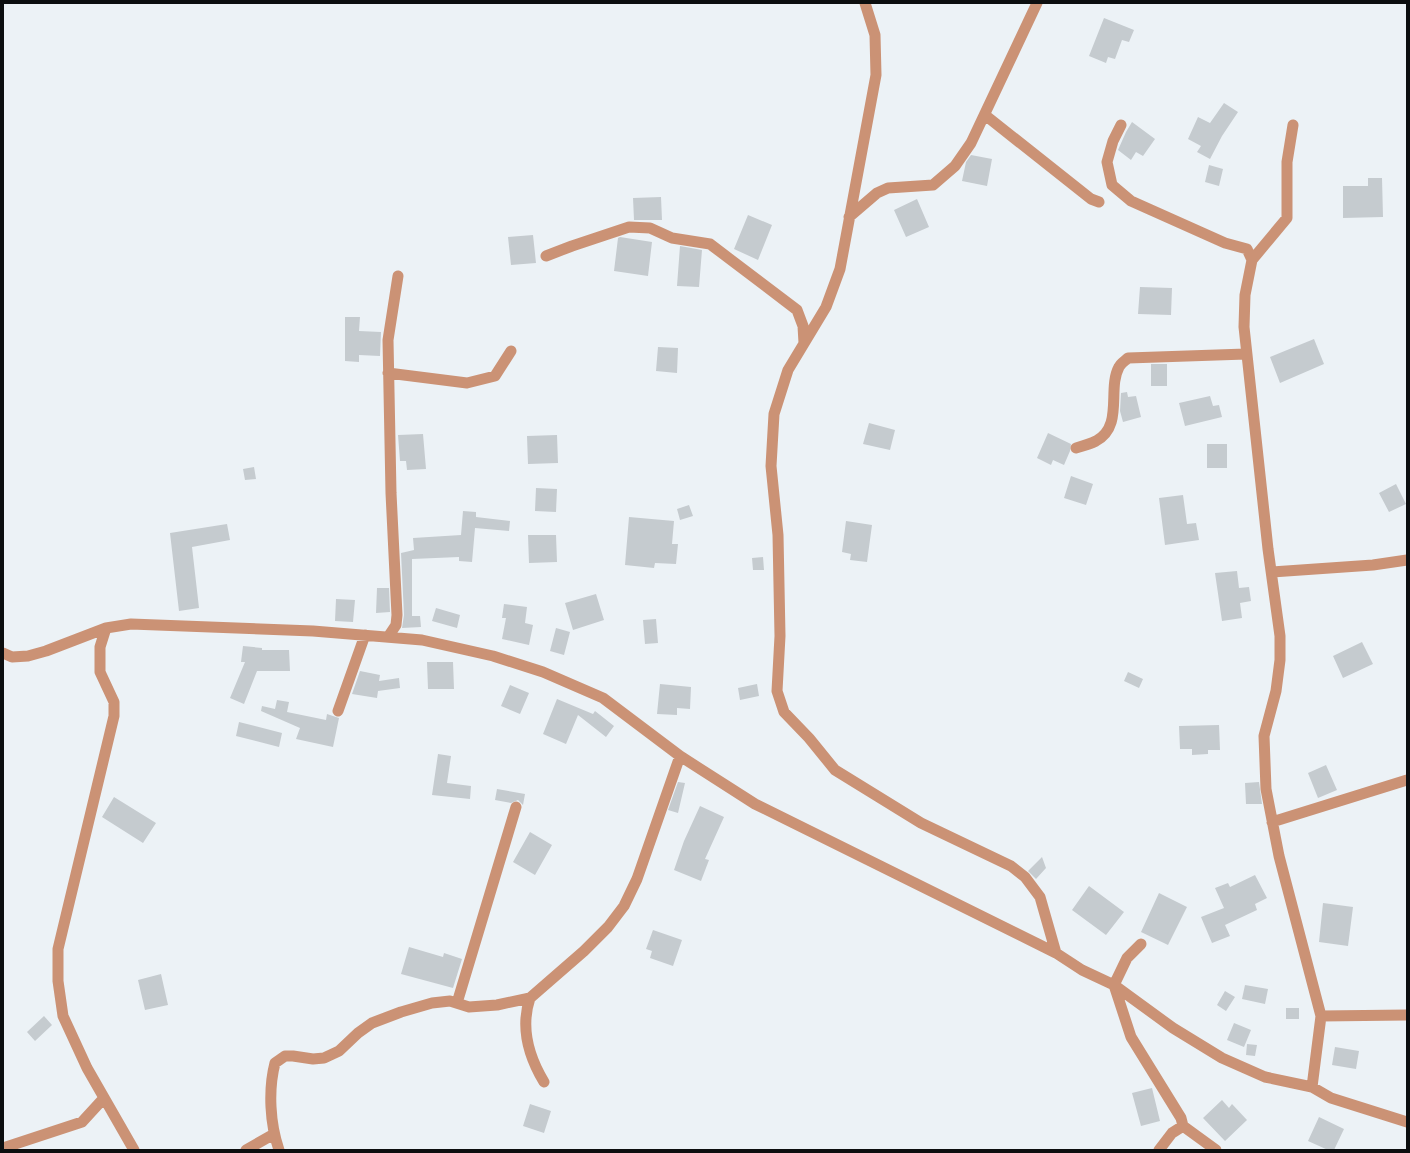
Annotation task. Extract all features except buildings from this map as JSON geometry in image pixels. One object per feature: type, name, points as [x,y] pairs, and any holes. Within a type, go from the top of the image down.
[{"type":"street","points":[[864,3],[875,35],[876,75],[840,269],[826,307],[788,370],[774,414],[771,466],[778,535],[780,636],[777,691],[784,712],[809,738],[835,770],[921,823],[1011,866],[1026,877],[1040,897],[1056,952]]},
{"type":"street","points":[[849,218],[878,193],[888,188],[933,185],[955,166],[971,142],[985,115],[1038,3]]},
{"type":"street","points":[[985,115],[1091,199],[1099,202]]},
{"type":"street","points":[[1121,125],[1113,141],[1107,162],[1112,185],[1131,201],[1225,243],[1247,250],[1252,260]]},
{"type":"street","points":[[1293,125],[1287,162],[1286,218],[1252,260],[1245,295],[1244,327],[1280,648],[1276,691],[1264,736],[1266,789],[1279,856],[1321,1016],[1312,1087]]},
{"type":"street","points":[[546,256],[629,227],[650,228],[672,238],[710,244],[797,310],[804,326],[804,344]]},
{"type":"street","points":[[388,637],[396,625],[397,615],[391,501],[388,340],[398,276]]},
{"type":"street","points":[[388,373],[467,383],[495,376],[511,351]]},
{"type":"street","points":[[1076,448],[1097,440],[1107,432],[1112,421],[1116,378],[1120,366],[1128,358],[1246,354]]},
{"type":"street","points":[[1272,572],[1373,565],[1407,560]]},
{"type":"street","points":[[3,653],[12,657],[28,656],[46,651],[106,628],[138,624],[314,630],[422,640],[493,656],[543,672],[603,698],[680,756],[755,804],[1056,952],[1082,970],[1114,985],[1173,1028],[1222,1058],[1265,1077],[1312,1087],[1331,1098],[1407,1122]]},
{"type":"street","points":[[106,628],[100,647],[100,672],[114,702],[114,716],[58,949],[58,981],[63,1016],[87,1068],[134,1150]]},
{"type":"street","points":[[338,711],[365,635]]},
{"type":"street","points":[[544,1082],[533,1064],[526,1039],[527,1006],[530,998],[584,951],[608,927],[624,906],[637,879],[680,756]]},
{"type":"street","points":[[1272,822],[1407,780]]},
{"type":"street","points":[[457,1003],[516,807]]},
{"type":"street","points":[[1141,944],[1127,958],[1114,985],[1131,1037],[1175,1106],[1182,1118],[1183,1126],[1216,1150]]},
{"type":"street","points":[[279,1150],[274,1134],[272,1075],[275,1063],[285,1056],[313,1059],[324,1058],[338,1051],[358,1033],[372,1024],[401,1012],[432,1003],[450,1001],[469,1007],[497,1005],[530,998]]},
{"type":"street","points":[[1321,1016],[1407,1015]]},
{"type":"street","points":[[3,1148],[82,1122],[104,1098]]},
{"type":"street","points":[[1159,1150],[1172,1133],[1183,1126]]},
{"type":"street","points":[[246,1150],[274,1134]]}]
